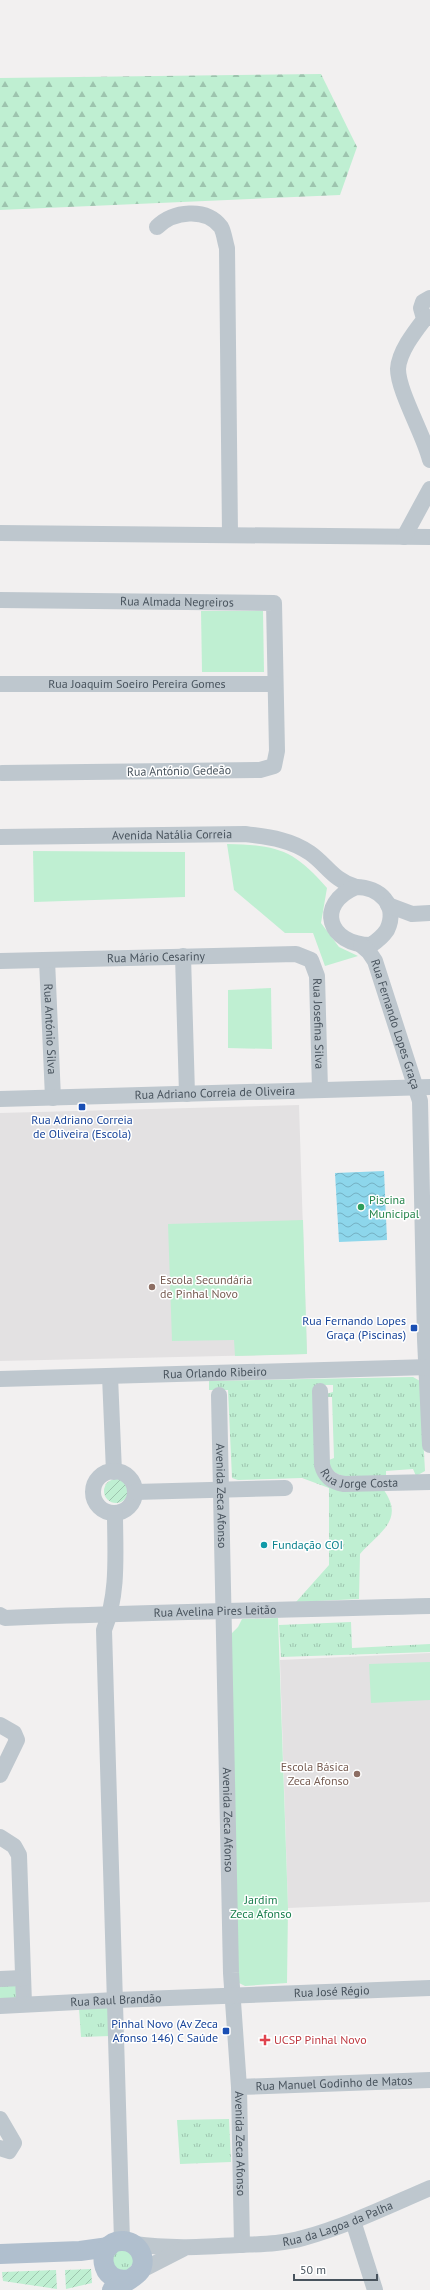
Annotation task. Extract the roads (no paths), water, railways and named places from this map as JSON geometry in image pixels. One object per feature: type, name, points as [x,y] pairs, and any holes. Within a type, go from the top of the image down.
[{"type":"main road","points":[[0,2254],[80,2251],[112,2264],[141,2253],[142,2259],[135,2275],[118,2279],[112,2264]]},
{"type":"street","points":[[157,227],[163,221],[177,215],[194,214],[208,216],[221,228],[227,248],[230,535]]},
{"type":"street","points":[[430,298],[425,300],[421,305],[422,312],[428,318],[403,352],[398,368],[402,385],[430,460]]},
{"type":"street","points":[[404,537],[430,489]]},
{"type":"street","points":[[0,533],[430,537]]},
{"type":"street","name":"Rua Almada Negreiros","points":[[0,600],[274,604],[275,684]]},
{"type":"street","name":"Rua Joaquim Soeiro Pereira Gomes","points":[[0,684],[275,684]]},
{"type":"street","name":"Rua António Gedeão","points":[[2,773],[260,770],[274,766],[277,751],[275,684]]},
{"type":"street","name":"Avenida Natália Correia","points":[[0,837],[246,834],[283,839],[310,853],[342,883],[356,887]]},
{"type":"street","name":"Avenida Natália Correia","points":[[331,874],[337,888],[337,899]]},
{"type":"street","points":[[375,961],[384,934],[390,915],[388,905],[383,897],[375,890],[356,887],[344,892],[337,899],[333,907],[333,925],[342,938],[361,945],[372,945],[384,934],[398,920],[412,914],[430,913]]},
{"type":"street","points":[[388,905],[412,914]]},
{"type":"street","name":"Rua Fernando Lopes Graça","points":[[361,945],[369,952],[375,961],[423,1087],[420,1101],[430,1445]]},
{"type":"street","name":"Rua Mário Cesariny","points":[[0,961],[296,954],[311,960]]},
{"type":"street","points":[[183,956],[187,1094]]},
{"type":"street","name":"Rua António Silva","points":[[47,960],[53,1098]]},
{"type":"street","name":"Rua Josefina Silva","points":[[311,960],[317,976],[320,1090]]},
{"type":"street","name":"Rua Adriano Correia de Oliveira","points":[[0,1099],[423,1087]]},
{"type":"street","name":"Rua Orlando Ribeiro","points":[[0,1379],[428,1367]]},
{"type":"street","points":[[110,1376],[114,1472]]},
{"type":"street","name":"Rua Jorge Costa","points":[[320,1391],[322,1465],[324,1471],[331,1479],[344,1484],[430,1482]]},
{"type":"street","name":"Avenida Zeca Afonso","points":[[219,1395],[233,1995],[239,2087],[242,2245]]},
{"type":"street","points":[[114,1472],[124,1474],[130,1479],[135,1492],[133,1502],[128,1508],[115,1513],[105,1511],[99,1506],[94,1493],[96,1482],[101,1477],[114,1472]]},
{"type":"street","points":[[135,1492],[285,1488]]},
{"type":"street","points":[[112,2264],[116,2000],[104,1630],[111,1613],[114,1596],[115,1513]]},
{"type":"street","name":"Rua Avelina Pires Leitão","points":[[2,1620],[111,1613],[223,1612],[430,1606]]},
{"type":"street","points":[[0,1725],[14,1733],[17,1740],[0,1775]]},
{"type":"street","points":[[0,1837],[14,1846],[19,1855],[24,2004]]},
{"type":"street","points":[[0,1978],[23,1978]]},
{"type":"street","name":"Rua José Régio","points":[[233,1995],[430,1988]]},
{"type":"street","name":"Rua Raul Brandão","points":[[0,2006],[233,1995]]},
{"type":"street","name":"Rua Manuel Godinho de Matos","points":[[239,2087],[430,2080]]},
{"type":"street","points":[[0,2119],[14,2142],[9,2151],[0,2148]]},
{"type":"street","name":"Rua da Lagoa da Palha","points":[[112,2264],[156,2247],[275,2244],[303,2238],[353,2221],[430,2188]]},
{"type":"street","points":[[353,2221],[375,2290]]},
{"type":"street","points":[[135,2275],[186,2247]]},
{"type":"water","name":"Piscina Municipal","points":[[384,1171],[387,1240],[339,1242],[335,1173]]},
{"type":"place","name":"Rua Adriano Correia de Oliveira (Escola)","points":[[82,1107]]},
{"type":"place","name":"Piscina Municipal","points":[[361,1207]]},
{"type":"place","name":"Escola Secundária de Pinhal Novo","points":[[152,1287]]},
{"type":"place","name":"Rua Fernando Lopes Graça (Piscinas)","points":[[414,1328]]},
{"type":"place","name":"Fundação COI","points":[[264,1545]]},
{"type":"place","name":"Escola Básica Zeca Afonso","points":[[357,1774]]},
{"type":"place","name":"Pinhal Novo (Av Zeca Afonso 146) C Saúde","points":[[226,2031]]},
{"type":"place","name":"UCSP Pinhal Novo","points":[[265,2040]]},
{"type":"park label","name":"Jardim Zeca Afonso","points":[[261,1907]]}]
